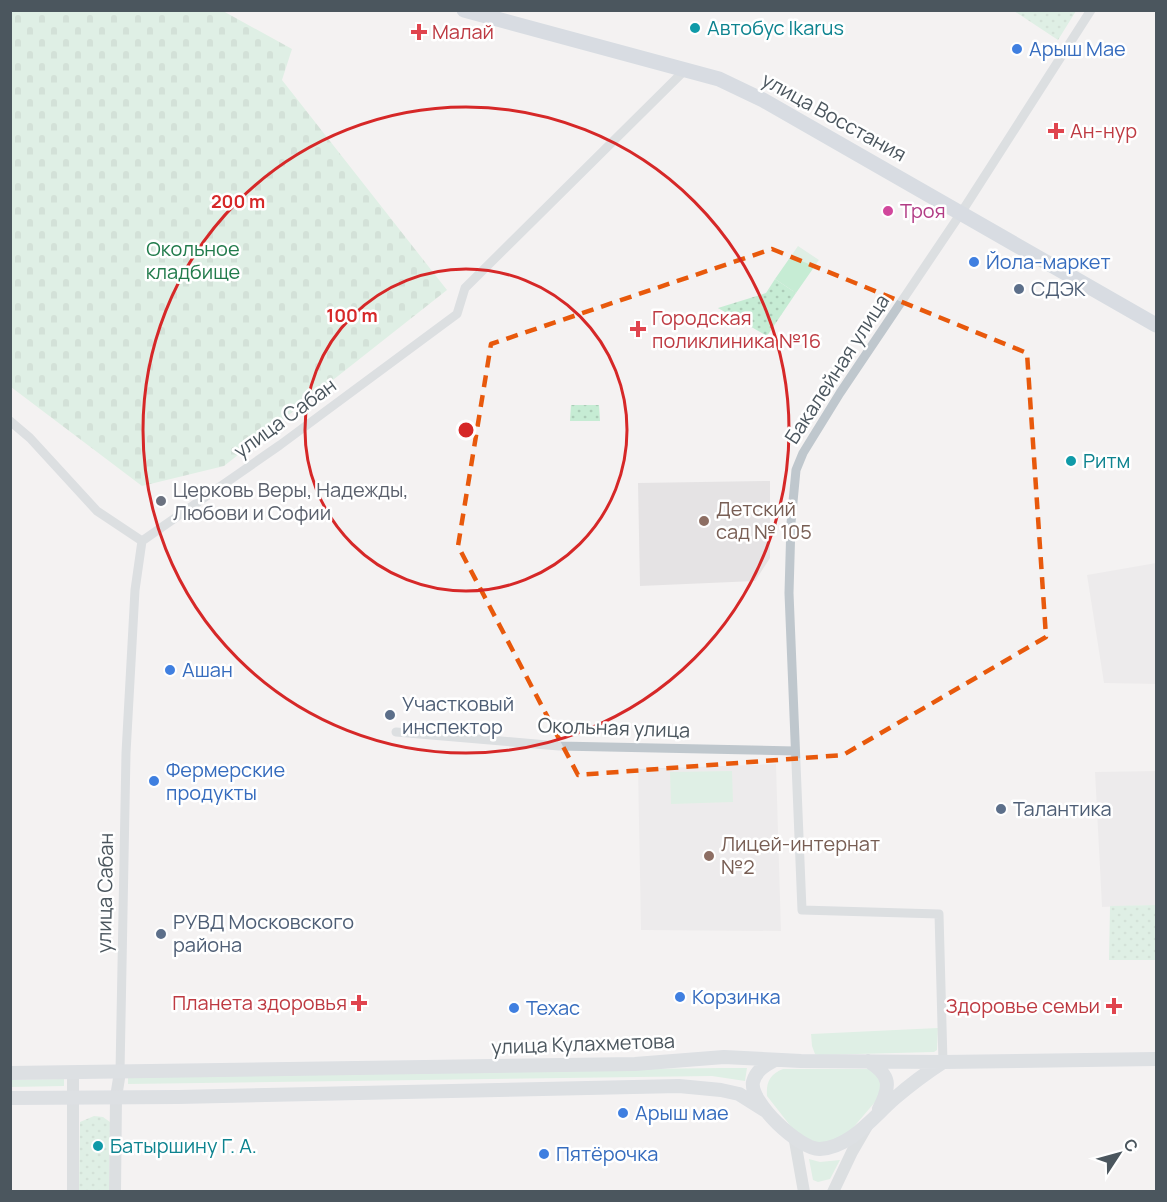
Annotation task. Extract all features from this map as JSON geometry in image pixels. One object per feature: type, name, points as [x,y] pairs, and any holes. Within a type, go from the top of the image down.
[{"type":"main road","name":"улица Восстания","points":[[464,10],[719,79],[763,100],[1156,326]]},
{"type":"main road","name":"улица Кулахметова","points":[[10,1073],[623,1064],[724,1057],[776,1060],[943,1062],[1156,1059]]},
{"type":"main road","points":[[776,1060],[763,1067],[753,1080],[754,1092],[766,1111],[795,1141],[806,1147],[819,1149],[837,1145],[943,1062]]},
{"type":"main road","points":[[868,1061],[880,1068],[886,1077],[887,1087],[885,1097],[872,1119]]},
{"type":"main road","points":[[10,1098],[678,1086],[739,1094],[766,1111]]},
{"type":"street","name":"Бакалейная улица","points":[[943,1062],[939,914],[802,910],[789,582],[796,470],[803,453],[840,393],[961,213],[1091,10]]},
{"type":"street","name":"улица Сабан","points":[[120,1072],[126,753],[135,590],[142,541],[289,439],[457,314],[465,288],[686,69]]},
{"type":"street","points":[[10,421],[30,438],[97,511],[142,541]]},
{"type":"street","name":"Окольная улица","points":[[396,732],[559,746],[795,751]]},
{"type":"street","points":[[73,1191],[74,1072]]},
{"type":"street","points":[[115,1191],[116,1097],[120,1072]]},
{"type":"street","points":[[833,1191],[852,1152],[872,1119]]},
{"type":"street","points":[[795,1141],[804,1191]]},
{"type":"highlighted area","points":[[772,249],[1027,353],[1046,637],[843,755],[578,775],[458,546],[491,344]]},
{"type":"shaded area","name":"Детский сад № 105","points":[[770,481],[770,558],[755,581],[640,586],[638,483]]},
{"type":"shaded area","points":[[1156,563],[1156,684],[1104,683],[1087,575]]},
{"type":"shaded area","name":"Лицей-интернат №2","points":[[776,764],[781,931],[641,930],[638,769]]},
{"type":"shaded area","points":[[1156,771],[1156,905],[1102,907],[1095,772]]},
{"type":"green space","name":"Окольное кладбище","points":[[10,11],[223,11],[292,49],[282,80],[447,290],[224,466],[142,486],[11,387]]},
{"type":"green space","points":[[1014,11],[1076,11],[1058,40]]},
{"type":"green space","points":[[798,246],[819,260],[796,293],[775,279]]},
{"type":"green space","points":[[775,279],[796,293],[767,336],[718,308],[766,293]]},
{"type":"green space","points":[[571,405],[599,405],[600,421],[570,421]]},
{"type":"green space","points":[[732,771],[733,802],[671,804],[670,772]]},
{"type":"green space","points":[[1156,905],[1156,960],[1109,960],[1110,906]]},
{"type":"green space","points":[[938,1028],[937,1050],[934,1052],[819,1055],[815,1054],[812,1046],[811,1034]]},
{"type":"green space","points":[[747,1068],[745,1081],[712,1076],[128,1084],[128,1076]]},
{"type":"green space","points":[[783,1069],[869,1069],[880,1076],[881,1095],[852,1129],[834,1141],[819,1144],[796,1133],[767,1096],[770,1079]]},
{"type":"green space","points":[[64,1079],[64,1086],[11,1087],[11,1080]]},
{"type":"green space","points":[[94,1116],[103,1117],[110,1122],[109,1191],[79,1192],[80,1122]]},
{"type":"green space","points":[[809,1159],[820,1162],[840,1160],[830,1179],[818,1182],[813,1180]]},
{"type":"place","name":"Автобус Ikarus","points":[[695,28]]},
{"type":"place","name":"Малай","points":[[419,32]]},
{"type":"place","name":"Арыш Мае","points":[[1017,49]]},
{"type":"place","name":"Ан-нур","points":[[1056,131]]},
{"type":"place","name":"Троя","points":[[888,211]]},
{"type":"place","name":"Йола-маркет","points":[[974,262]]},
{"type":"place","name":"СДЭК","points":[[1019,289]]},
{"type":"place","name":"Городская поликлиника №16","points":[[638,329]]},
{"type":"place","name":"Ритм","points":[[1071,461]]},
{"type":"place","name":"Церковь Веры, Надежды, Любови и Софии","points":[[161,501]]},
{"type":"place","name":"Детский сад № 105","points":[[704,521]]},
{"type":"place","name":"Ашан","points":[[170,670]]},
{"type":"place","name":"Участковый инспектор","points":[[390,715]]},
{"type":"place","name":"Фермерские продукты","points":[[154,781]]},
{"type":"place","name":"Талантика","points":[[1001,809]]},
{"type":"place","name":"Лицей-интернат №2","points":[[709,856]]},
{"type":"place","name":"РУВД Московского района","points":[[161,934]]},
{"type":"place","name":"Корзинка","points":[[680,997]]},
{"type":"place","name":"Планета здоровья","points":[[359,1003]]},
{"type":"place","name":"Здоровье семьи","points":[[1114,1006]]},
{"type":"place","name":"Техас","points":[[514,1008]]},
{"type":"place","name":"Арыш мае","points":[[623,1113]]},
{"type":"place","name":"Батыршину Г. А.","points":[[98,1146]]},
{"type":"place","name":"Пятёрочка","points":[[544,1154]]}]
